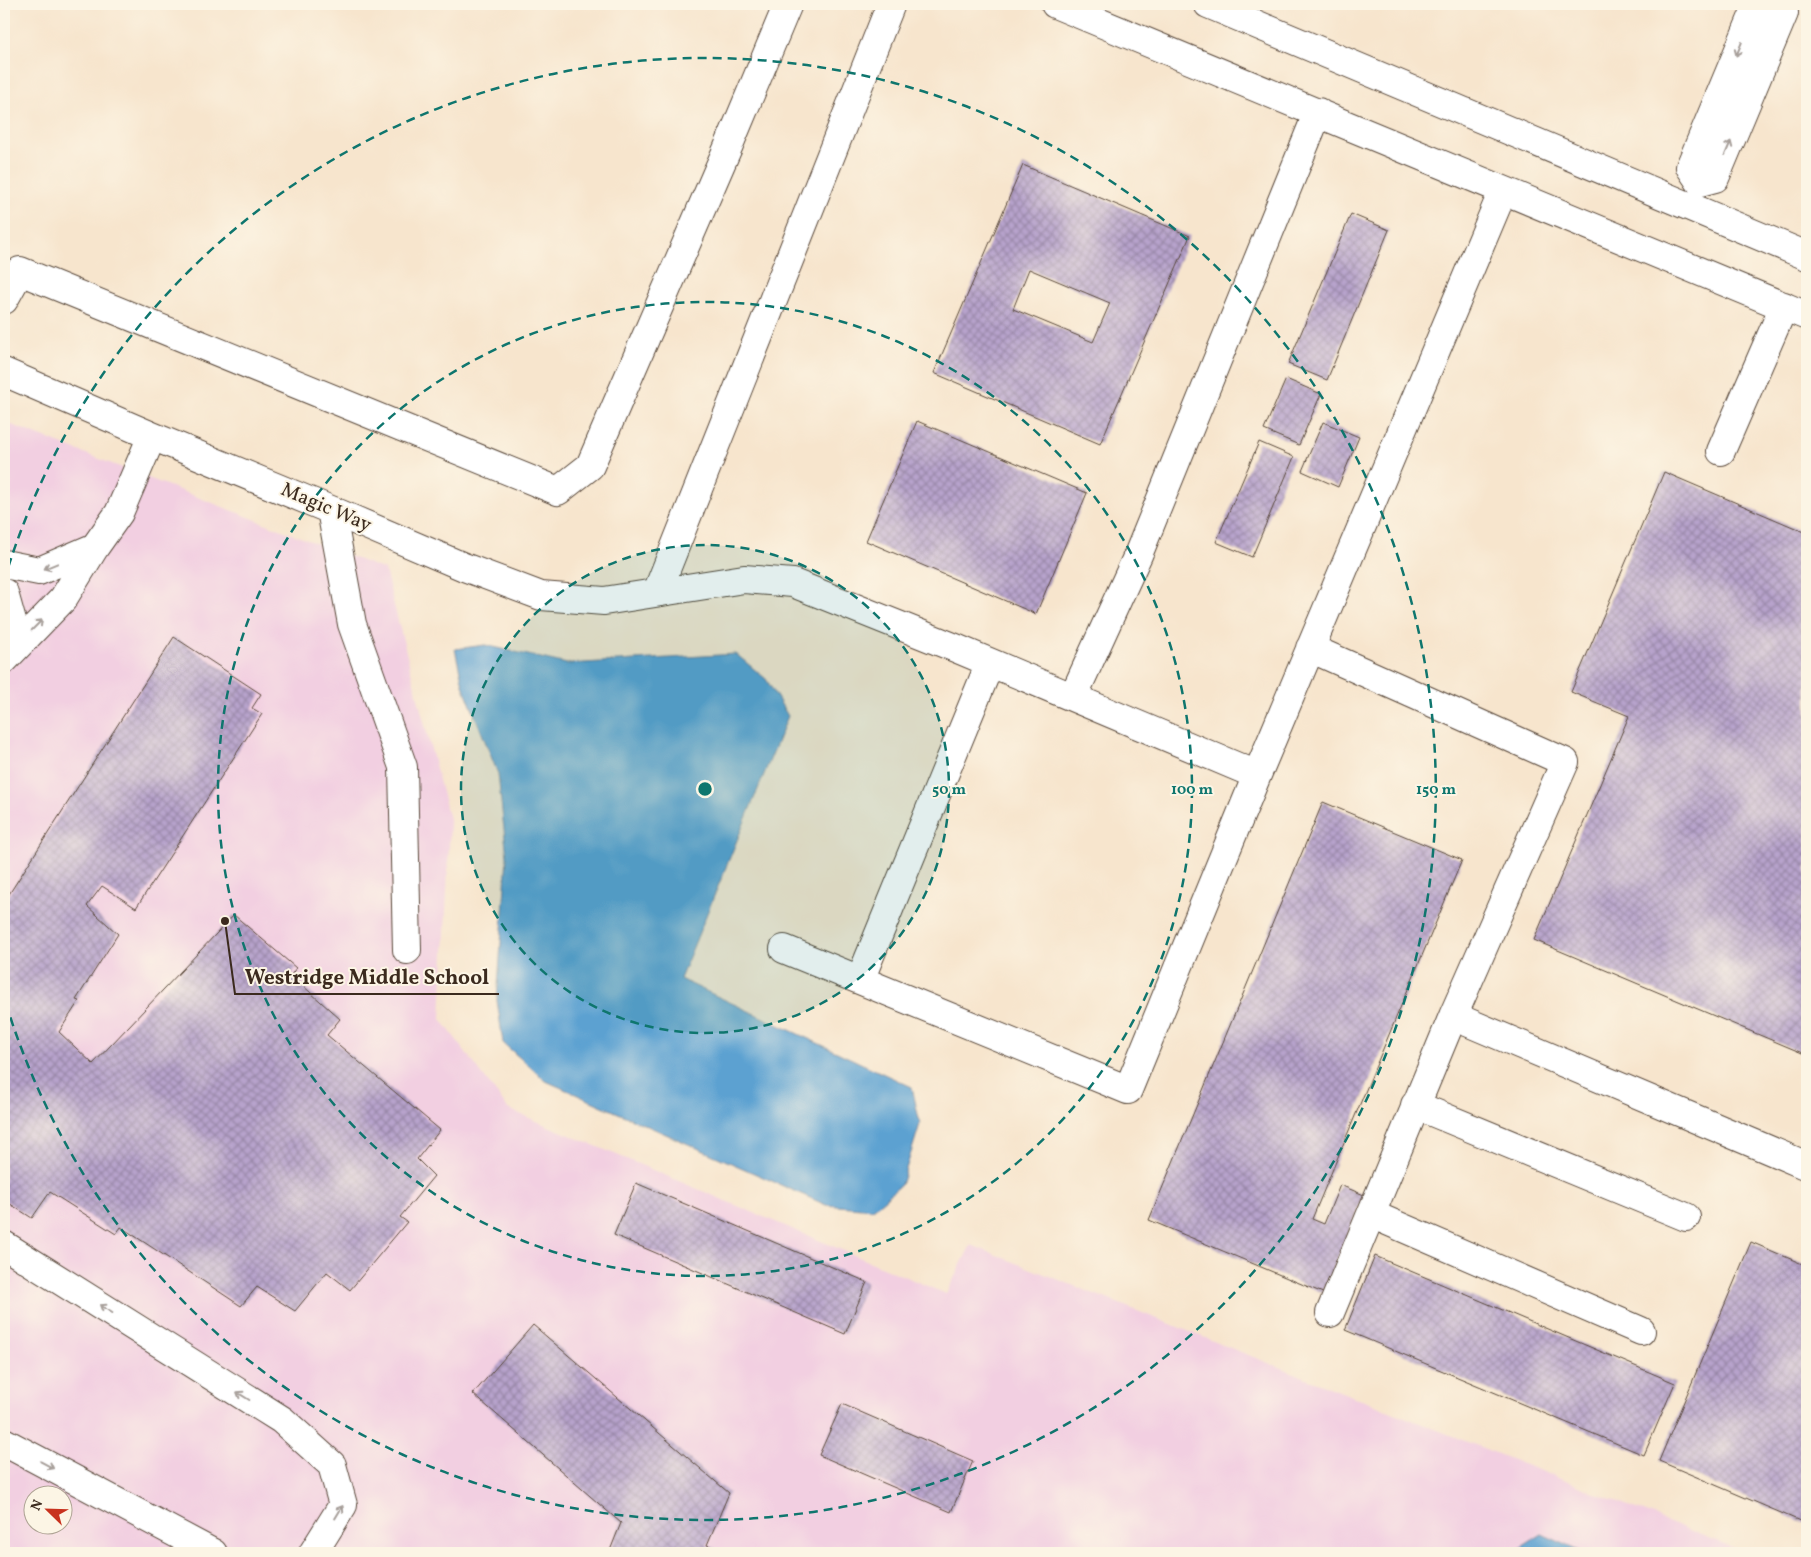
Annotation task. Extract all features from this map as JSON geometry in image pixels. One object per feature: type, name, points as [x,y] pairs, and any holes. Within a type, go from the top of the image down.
[{"type":"street","points":[[4,300],[12,268],[558,490],[590,466],[729,146],[788,4]]},
{"type":"street","points":[[657,592],[891,4]]},
{"type":"street","points":[[1055,4],[1796,311],[1722,452]]},
{"type":"street","points":[[1208,4],[1694,194],[1807,256]]},
{"type":"street","points":[[1694,194],[1690,168],[1758,4]]},
{"type":"street","points":[[1694,194],[1715,178],[1784,13],[1781,4]]},
{"type":"street","points":[[1073,697],[1138,555],[1318,112]]},
{"type":"street","points":[[784,949],[1128,1090],[1257,775],[1503,191]]},
{"type":"street","name":"Magic Way","points":[[4,372],[464,568],[541,596],[604,601],[744,579],[793,583],[1073,697],[1257,775]]},
{"type":"street","points":[[8,654],[63,599],[95,547],[119,513],[152,436]]},
{"type":"street","points":[[331,510],[352,624],[403,767],[407,950]]},
{"type":"street","points":[[4,564],[39,571],[95,547]]},
{"type":"street","points":[[4,593],[13,625],[8,654]]},
{"type":"street","points":[[1310,648],[1565,762],[1453,1016],[1330,1313]]},
{"type":"street","points":[[860,980],[990,663]]},
{"type":"street","points":[[1453,1016],[1807,1166]]},
{"type":"street","points":[[1415,1106],[1686,1217]]},
{"type":"street","points":[[1371,1214],[1642,1331]]},
{"type":"street","points":[[4,1245],[282,1420],[332,1464],[343,1504],[313,1553]]},
{"type":"street","points":[[4,1442],[213,1553]]},
{"type":"shaded area","points":[[4,422],[385,570],[450,823],[441,1019],[508,1109],[946,1294],[971,1245],[1747,1553],[4,1553]]},
{"type":"water","points":[[485,645],[567,664],[736,654],[766,679],[788,716],[680,979],[912,1087],[920,1124],[901,1185],[873,1209],[826,1205],[546,1081],[503,1043],[497,1000],[507,857],[498,774],[463,685],[455,649]]},
{"type":"water","points":[[1542,1534],[1584,1553],[1512,1553]]},
{"type":"building","points":[[1023,165],[1190,236],[1100,444],[934,373]],"holes":[[[1029,269],[1110,303],[1093,342],[1013,309]]]},
{"type":"building","points":[[1351,214],[1389,230],[1327,380],[1288,364]]},
{"type":"building","points":[[1286,379],[1321,394],[1299,445],[1264,430]]},
{"type":"building","points":[[917,421],[1087,493],[1036,614],[866,541]]},
{"type":"building","points":[[1323,422],[1359,437],[1338,487],[1302,471]]},
{"type":"building","points":[[1259,442],[1294,457],[1252,557],[1216,542]]},
{"type":"building","points":[[1664,472],[1807,533],[1807,1055],[1534,940],[1629,716],[1571,692]]},
{"type":"building","points":[[174,637],[261,694],[252,708],[262,714],[136,908],[102,886],[87,906],[118,934],[76,1000],[79,1001],[59,1032],[93,1064],[234,915],[296,968],[291,975],[340,1019],[327,1035],[440,1130],[417,1159],[434,1176],[400,1217],[407,1222],[350,1290],[327,1272],[295,1311],[257,1287],[241,1306],[121,1227],[116,1234],[50,1192],[32,1218],[4,1200],[4,902]]},
{"type":"building","points":[[1323,802],[1462,860],[1312,1219],[1324,1224],[1340,1185],[1364,1195],[1323,1293],[1149,1220]]},
{"type":"building","points":[[636,1183],[867,1282],[845,1334],[614,1235]]},
{"type":"building","points":[[1751,1242],[1807,1266],[1807,1524],[1659,1461]]},
{"type":"building","points":[[1375,1256],[1675,1383],[1644,1455],[1345,1330]]},
{"type":"building","points":[[533,1325],[729,1493],[707,1545],[727,1553],[609,1553],[621,1523],[473,1394]]},
{"type":"building","points":[[842,1404],[973,1461],[951,1512],[819,1455]]},
{"type":"place","name":"Westridge Middle School","points":[[225,921]]}]
